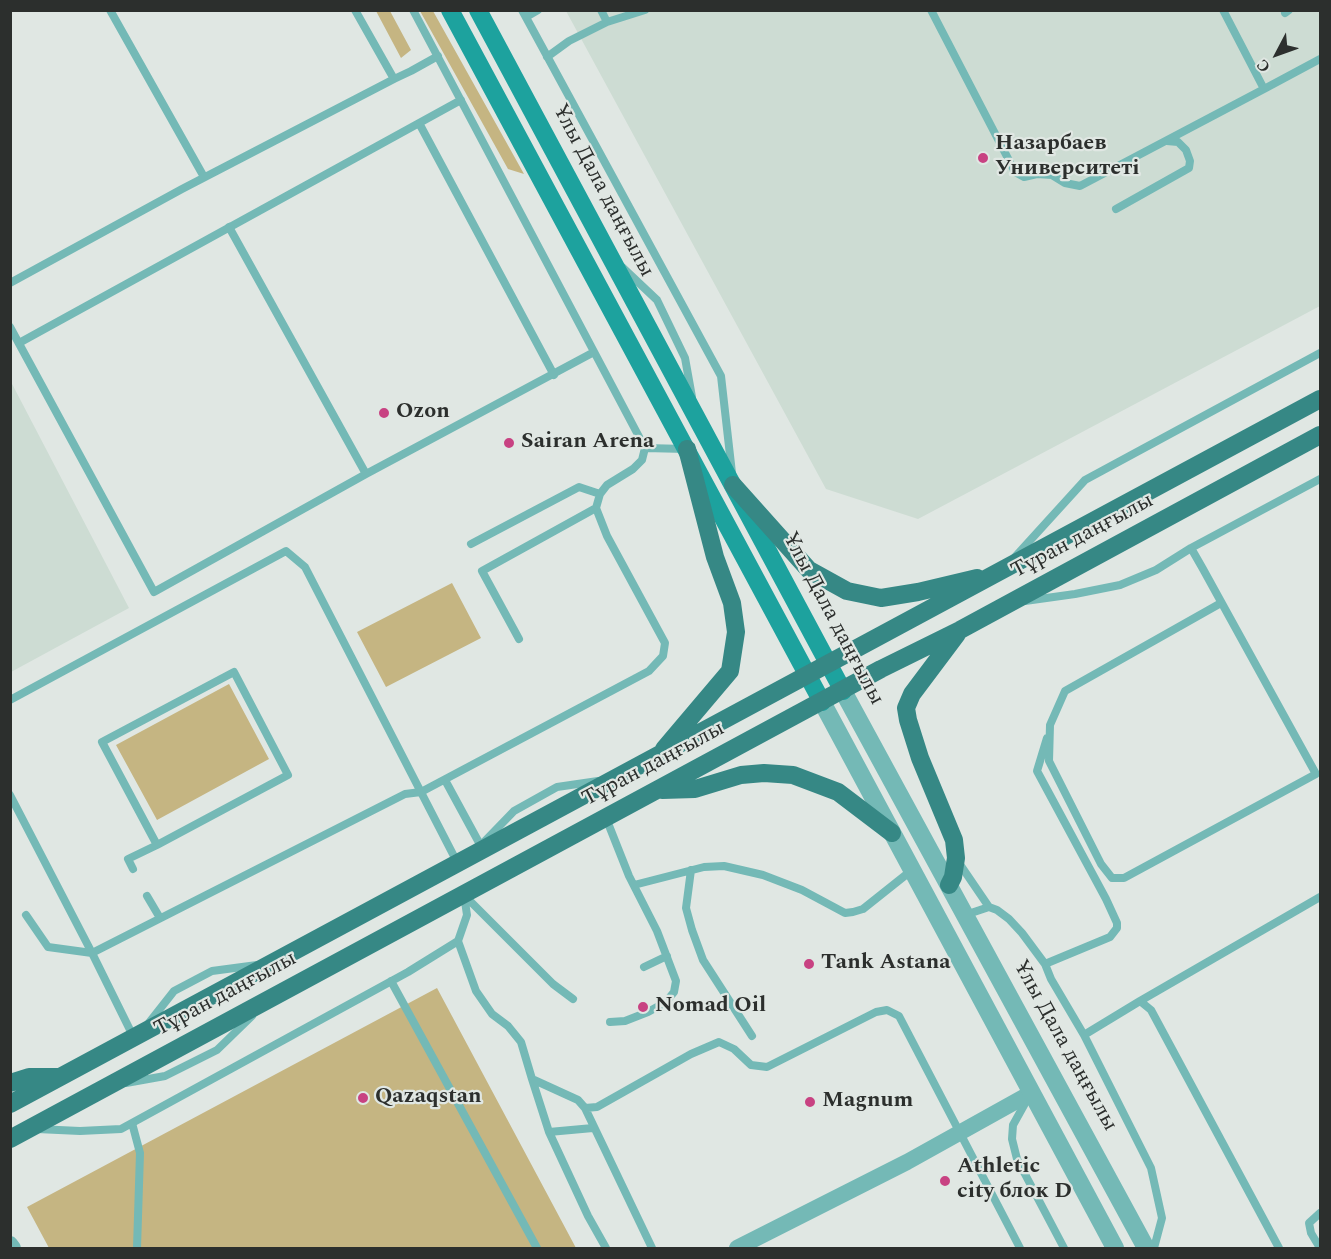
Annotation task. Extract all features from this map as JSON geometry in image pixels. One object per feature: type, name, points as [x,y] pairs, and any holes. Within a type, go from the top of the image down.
[{"type":"main road","points":[[450,10],[822,702]]},
{"type":"main road","name":"Ұлы Дала даңғылы","points":[[478,10],[843,691]]},
{"type":"main road","name":"Тұран даңғылы","points":[[10,1104],[1320,399]]},
{"type":"main road","name":"Тұран даңғылы","points":[[10,1139],[1320,435]]},
{"type":"main road","points":[[657,757],[725,678],[730,671],[735,651],[736,632],[732,603],[715,557],[687,449]]},
{"type":"main road","points":[[733,486],[809,570],[847,591],[881,598],[918,592],[1002,572]]},
{"type":"main road","points":[[949,885],[953,877],[956,858],[954,840],[920,758],[906,708],[912,694],[960,630]]},
{"type":"main road","points":[[658,790],[695,789],[741,775],[764,773],[794,775],[838,792],[892,833]]},
{"type":"main road","points":[[10,1083],[29,1077],[60,1077]]},
{"type":"street","name":"Ұлы Дала даңғылы","points":[[843,691],[1146,1248]]},
{"type":"street","points":[[822,702],[1114,1248]]},
{"type":"street","points":[[737,1248],[907,1162],[1031,1093]]},
{"type":"lane","points":[[110,10],[204,177]]},
{"type":"lane","points":[[355,10],[394,79]]},
{"type":"lane","points":[[26,915],[48,947],[92,952],[405,794],[421,792],[445,780],[649,671],[663,657],[665,643],[607,536],[596,508],[600,494],[607,485],[633,469],[642,460],[645,448],[413,10]]},
{"type":"lane","points":[[537,10],[524,14],[721,376],[733,486]]},
{"type":"lane","points":[[601,10],[606,22]]},
{"type":"lane","points":[[547,57],[569,41],[606,22],[645,10]]},
{"type":"lane","points":[[930,10],[1015,172],[1024,177],[1037,174],[1052,175],[1065,183],[1080,186],[1320,58]]},
{"type":"lane","points":[[1223,10],[1264,89]]},
{"type":"lane","points":[[10,283],[204,177],[438,56]]},
{"type":"lane","points":[[19,343],[461,100]]},
{"type":"lane","points":[[419,123],[554,375]]},
{"type":"lane","points":[[1116,209],[1189,168],[1186,150],[1178,142],[1166,141]]},
{"type":"lane","points":[[229,227],[366,474]]},
{"type":"lane","points":[[10,327],[154,592],[366,474],[594,352]]},
{"type":"lane","points":[[1002,572],[1084,480],[1320,353]]},
{"type":"lane","points":[[645,448],[687,449]]},
{"type":"lane","points":[[1011,603],[1120,585],[1156,570],[1191,548],[1320,479]]},
{"type":"lane","points":[[471,544],[579,487],[600,494]]},
{"type":"lane","points":[[519,639],[482,571],[596,508]]},
{"type":"lane","points":[[1050,725],[1048,761],[1101,864],[1112,878],[1124,878],[1316,774],[1191,548]]},
{"type":"lane","points":[[10,700],[286,551],[305,567],[421,792],[472,855]]},
{"type":"lane","points":[[1045,964],[1110,937],[1117,928],[1106,899],[1037,771],[1050,725],[1065,691],[1221,603]]},
{"type":"lane","points":[[133,869],[128,860],[157,845],[288,775],[234,672],[102,742],[157,845]]},
{"type":"lane","points":[[445,780],[472,855]]},
{"type":"lane","points":[[10,795],[136,1037]]},
{"type":"lane","points":[[606,818],[634,885],[657,931],[676,981],[674,992],[666,1002],[625,1021],[610,1022]]},
{"type":"lane","points":[[956,858],[988,907]]},
{"type":"lane","points":[[634,885],[714,865],[747,870],[802,890],[845,913],[863,909],[912,870]]},
{"type":"lane","points":[[692,870],[686,908],[692,930],[703,960],[752,1036]]},
{"type":"lane","points":[[464,895],[467,915],[458,941],[476,991],[492,1014],[508,1026],[521,1042],[549,1132],[588,1216],[606,1248]]},
{"type":"lane","points":[[464,895],[553,984],[573,999]]},
{"type":"lane","points":[[147,896],[160,918]]},
{"type":"lane","points":[[1084,1035],[1320,897]]},
{"type":"lane","points":[[965,915],[988,907],[997,910],[1009,919],[1045,964],[1051,980],[1084,1035],[1151,1168],[1162,1218],[1154,1248]]},
{"type":"lane","points":[[29,1129],[80,1131],[121,1129],[392,981],[458,941]]},
{"type":"lane","points":[[644,967],[667,956]]},
{"type":"lane","points":[[392,981],[537,1248]]},
{"type":"lane","points":[[1140,1001],[1151,1010],[1156,1018],[1279,1248]]},
{"type":"lane","points":[[585,1108],[597,1107],[691,1054],[718,1042],[734,1049],[751,1065],[767,1067],[876,1012],[886,1010],[898,1016],[902,1022],[1020,1248]]},
{"type":"lane","points":[[532,1079],[578,1100],[585,1108],[652,1248]]},
{"type":"lane","points":[[1031,1093],[1013,1125],[1012,1139],[1017,1159],[1064,1248]]},
{"type":"lane","points":[[132,1123],[140,1153],[137,1248]]},
{"type":"lane","points":[[549,1132],[593,1128]]},
{"type":"lane","points":[[1320,1213],[1309,1223],[1311,1233],[1320,1248]]},
{"type":"shaded area","points":[[376,11],[390,11],[411,50],[401,58]]},
{"type":"shaded area","points":[[420,11],[433,11],[524,174],[508,169]]},
{"type":"shaded area","name":"Назарбаев Университеті","points":[[566,11],[1320,11],[1320,306],[918,519],[826,489]]},
{"type":"shaded area","points":[[10,380],[129,608],[11,672],[10,672]]},
{"type":"shaded area","points":[[452,583],[481,638],[386,687],[357,632]]},
{"type":"shaded area","points":[[229,684],[269,759],[157,820],[116,745]]},
{"type":"shaded area","name":"Qazaqstan","points":[[437,988],[576,1248],[49,1248],[27,1207]]},
{"type":"place","name":"Назарбаев Университеті","points":[[983,158]]},
{"type":"place","name":"Ozon","points":[[384,413]]},
{"type":"place","name":"Sairan Arena","points":[[509,443]]},
{"type":"place","name":"Tank Astana","points":[[809,964]]},
{"type":"place","name":"Nomad Oil","points":[[643,1007]]},
{"type":"place","name":"Qazaqstan","points":[[363,1098]]},
{"type":"place","name":"Magnum","points":[[810,1102]]},
{"type":"place","name":"Athletic city блок D","points":[[945,1181]]}]
